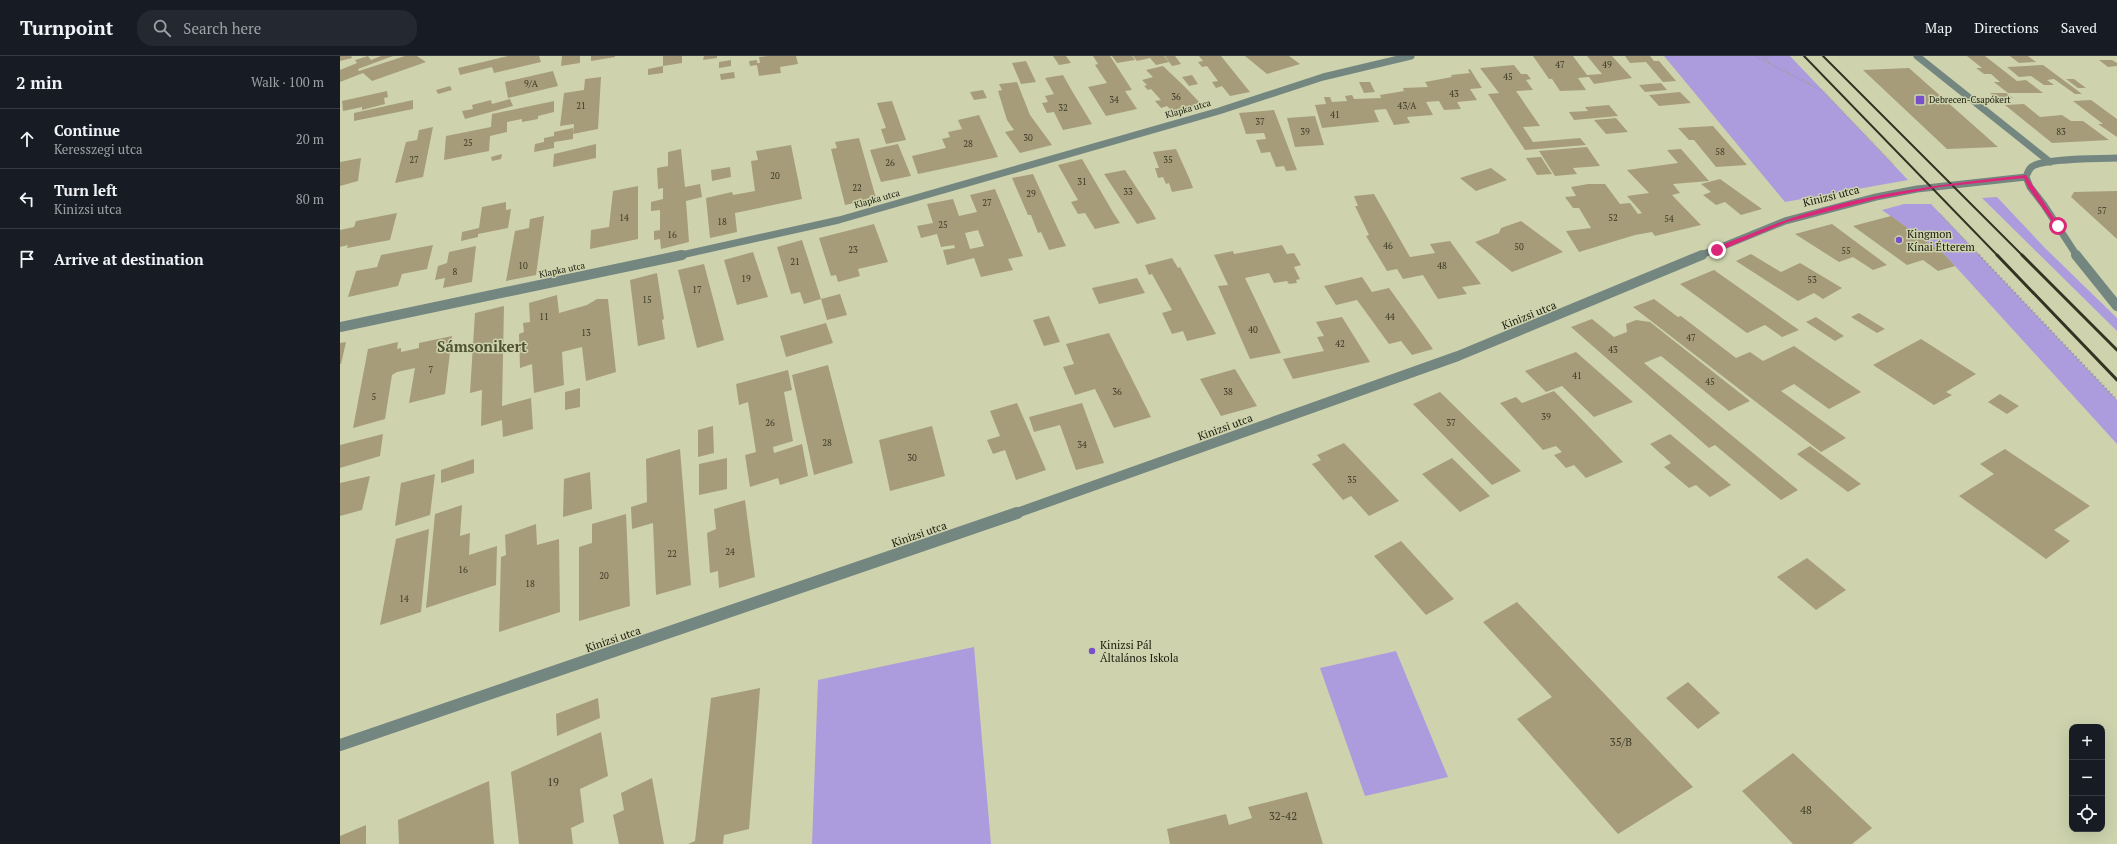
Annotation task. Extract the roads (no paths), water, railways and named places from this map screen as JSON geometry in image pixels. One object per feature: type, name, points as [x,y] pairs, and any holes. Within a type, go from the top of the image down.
[{"type":"street","name":"Klapka utca","points":[[340,327],[670,258],[839,220],[1219,111],[1323,77],[1411,56]]},
{"type":"street","points":[[1917,56],[2050,162]]},
{"type":"street","points":[[2117,158],[2050,162],[2035,165],[2029,169],[2026,177],[2030,187],[2044,205],[2071,249],[2117,306]]},
{"type":"street","name":"Kinizsi utca","points":[[340,746],[1049,502],[1458,356],[1785,221],[1876,197],[1917,189],[2026,177]]},
{"type":"railway","points":[[1804,56],[1998,256]]},
{"type":"railway","points":[[1823,56],[2117,350]]},
{"type":"railway","points":[[1997,255],[2117,380]]},
{"type":"place","name":"Debrecen-Csapókert","points":[[1920,100]]},
{"type":"place","name":"Kingmon Kínai Étterem","points":[[1899,240]]},
{"type":"place","name":"Kinizsi Pál Általános Iskola","points":[[1092,651]]},
{"type":"district","name":"Sámsonikert","points":[[482,346]]}]
